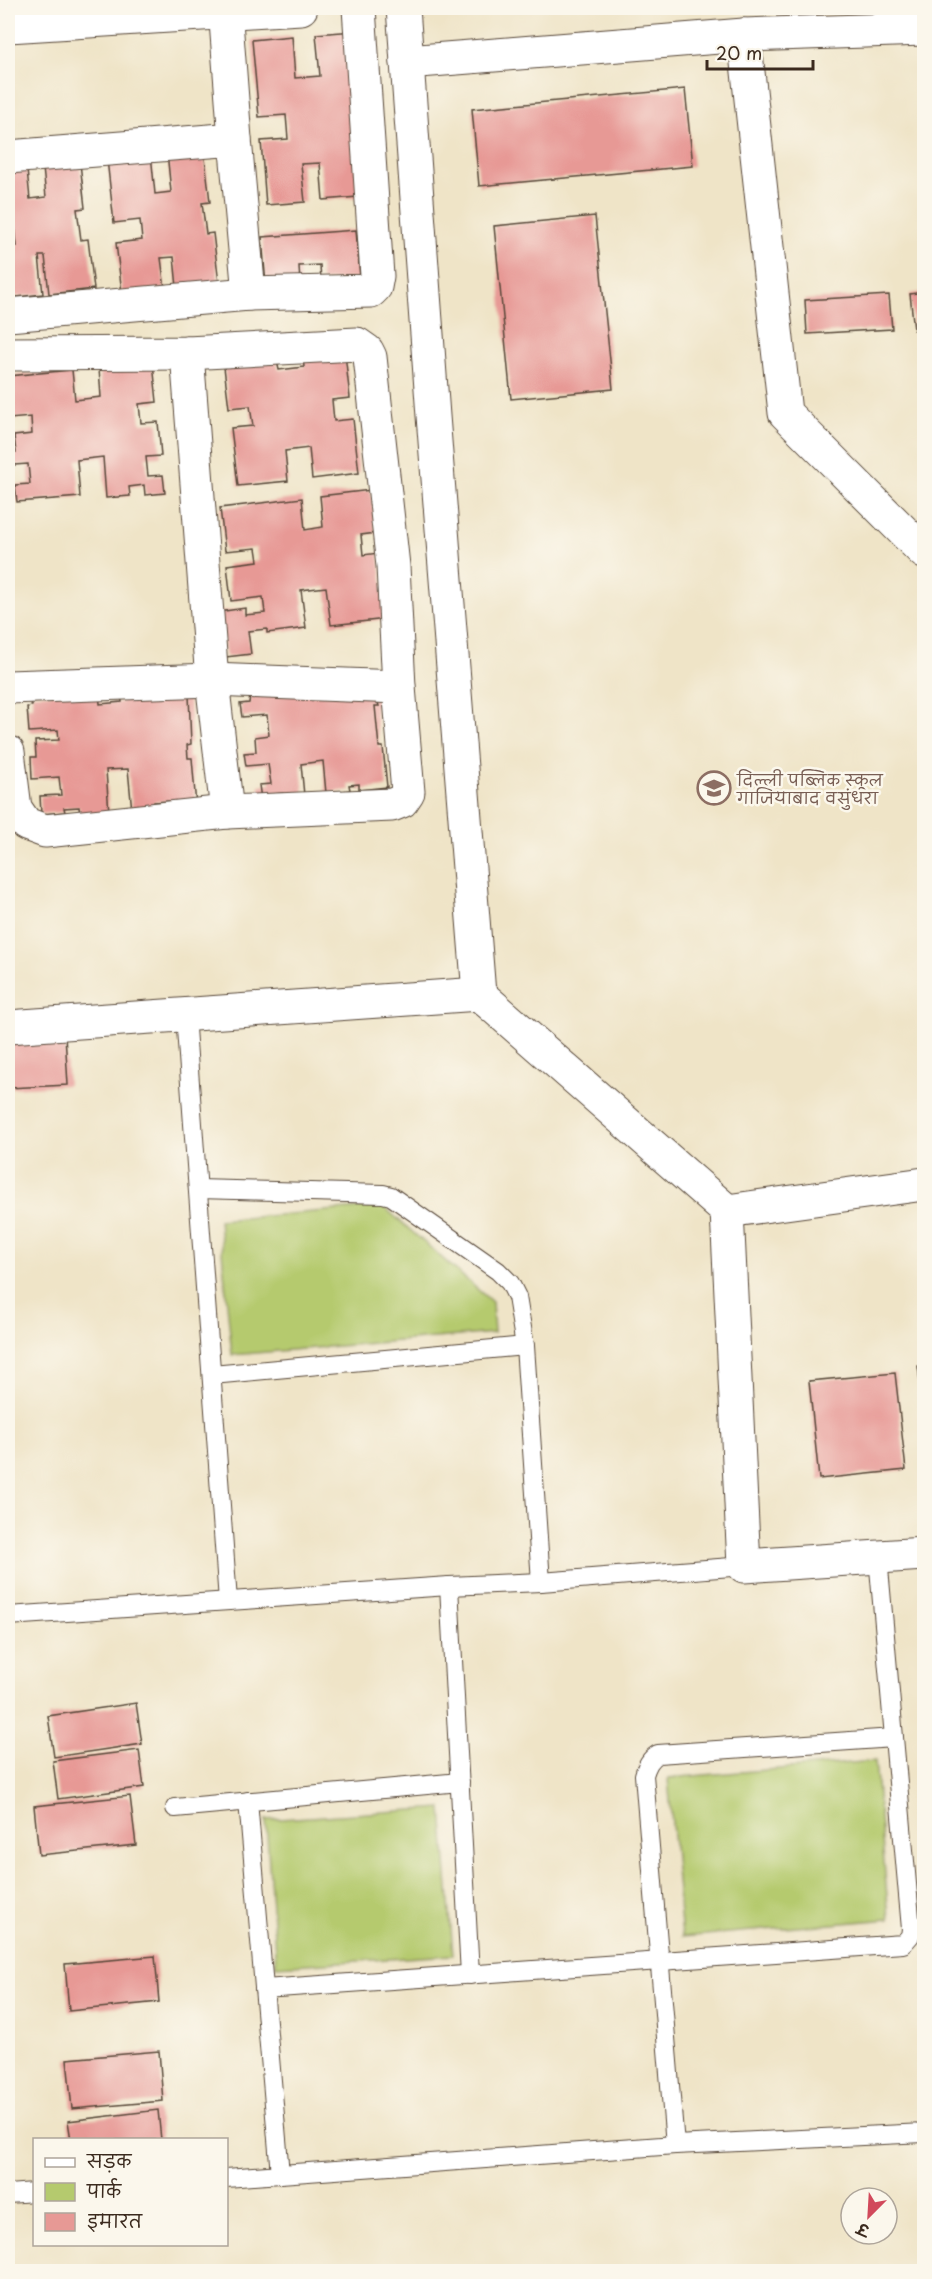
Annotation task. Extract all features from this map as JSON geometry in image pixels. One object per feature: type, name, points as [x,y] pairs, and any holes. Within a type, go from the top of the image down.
[{"type":"street","points":[[8,26],[104,14],[301,8]]},
{"type":"street","points":[[8,315],[249,294],[371,291],[375,287],[377,276],[359,8]]},
{"type":"street","points":[[404,8],[479,994],[727,1211],[744,1566],[924,1554]]},
{"type":"street","points":[[225,10],[234,139],[249,294]]},
{"type":"street","points":[[407,62],[744,35],[924,29]]},
{"type":"street","points":[[744,35],[785,413],[924,552]]},
{"type":"street","points":[[8,158],[234,139]]},
{"type":"street","points":[[8,354],[187,353],[357,344],[367,351],[370,357],[393,566],[399,687],[408,792],[402,801],[392,805],[227,812],[45,831],[26,824],[15,808],[8,752]]},
{"type":"street","points":[[187,353],[212,680],[227,812]]},
{"type":"street","points":[[8,687],[212,680],[399,687]]},
{"type":"street","points":[[8,1027],[479,994]]},
{"type":"street","points":[[727,1211],[924,1184]]},
{"type":"lane","points":[[185,1014],[228,1601]]},
{"type":"lane","points":[[198,1189],[383,1194],[398,1199],[498,1271],[510,1283],[517,1297],[525,1346],[541,1582]]},
{"type":"lane","points":[[212,1375],[525,1346]]},
{"type":"lane","points":[[264,1989],[906,1942],[911,1929],[878,1557]]},
{"type":"lane","points":[[8,1616],[449,1586],[541,1582],[744,1566]]},
{"type":"lane","points":[[449,1586],[470,1975]]},
{"type":"lane","points":[[675,2145],[644,1775],[652,1758],[658,1754],[894,1738]]},
{"type":"lane","points":[[175,1808],[460,1782]]},
{"type":"lane","points":[[248,1801],[280,2174]]},
{"type":"lane","points":[[228,2178],[675,2145],[924,2133]]},
{"type":"lane","points":[[8,2194],[33,2192]]},
{"type":"green space","points":[[383,1206],[492,1302],[494,1333],[232,1355],[219,1220]]},
{"type":"green space","points":[[875,1761],[889,1919],[682,1937],[668,1778]]},
{"type":"green space","points":[[442,1808],[453,1955],[276,1966],[266,1820]]},
{"type":"building","points":[[355,31],[369,196],[323,200],[320,163],[301,164],[305,202],[266,205],[261,141],[288,139],[286,115],[259,117],[252,40],[292,36],[295,78],[320,76],[316,34]]},
{"type":"building","points":[[685,89],[693,166],[479,186],[472,109]]},
{"type":"building","points":[[204,149],[210,202],[202,203],[206,234],[213,233],[219,283],[177,287],[174,257],[161,258],[165,289],[122,293],[116,243],[142,240],[140,220],[114,223],[107,159],[151,154],[155,194],[171,192],[167,152]]},
{"type":"building","points":[[79,154],[85,208],[77,209],[81,240],[88,239],[94,289],[49,294],[45,256],[39,256],[43,294],[8,298],[8,247],[17,246],[15,226],[8,227],[8,162],[26,160],[30,199],[46,197],[42,158]]},
{"type":"building","points":[[595,216],[613,389],[511,399],[494,226]]},
{"type":"building","points":[[356,230],[360,278],[321,281],[320,265],[299,266],[300,283],[266,285],[262,237]]},
{"type":"building","points":[[924,292],[924,329],[914,330],[910,294]]},
{"type":"building","points":[[889,295],[892,329],[807,334],[805,300]]},
{"type":"building","points":[[345,354],[350,398],[332,400],[334,421],[353,419],[359,473],[312,479],[309,448],[285,451],[288,481],[238,486],[231,428],[253,426],[250,406],[229,408],[224,367],[277,361],[279,370],[304,367],[303,358]]},
{"type":"building","points":[[153,363],[157,402],[139,404],[141,423],[158,422],[161,456],[146,457],[148,476],[163,475],[165,493],[145,495],[144,485],[129,487],[130,496],[106,498],[103,457],[77,460],[80,497],[17,502],[15,485],[30,484],[28,464],[14,465],[12,452],[16,452],[14,436],[32,434],[31,417],[9,419],[8,376],[72,370],[75,400],[101,397],[99,368]]},
{"type":"building","points":[[371,490],[376,533],[361,535],[363,555],[379,553],[387,619],[331,625],[326,587],[301,590],[306,628],[267,633],[267,629],[248,631],[251,654],[226,657],[218,612],[245,608],[245,615],[265,613],[263,597],[231,601],[227,565],[258,561],[256,548],[225,551],[220,508],[302,498],[305,530],[323,527],[320,496]]},
{"type":"building","points":[[121,690],[189,695],[191,744],[187,745],[188,758],[192,758],[196,806],[170,808],[169,801],[154,802],[154,809],[132,811],[128,769],[106,770],[109,813],[80,815],[79,807],[64,808],[65,812],[41,814],[40,796],[61,795],[59,777],[32,779],[31,757],[36,757],[35,741],[59,740],[58,730],[29,732],[27,707],[32,706],[32,694],[99,693],[100,704],[122,702]]},
{"type":"building","points":[[375,693],[379,706],[375,706],[379,747],[383,747],[387,787],[359,790],[359,784],[349,785],[350,790],[326,793],[323,761],[301,764],[304,795],[284,797],[283,793],[261,799],[259,785],[271,784],[268,764],[246,766],[244,753],[256,752],[255,737],[269,735],[267,715],[242,717],[240,704],[249,703],[250,695]]},
{"type":"building","points":[[65,1035],[68,1085],[8,1088],[8,1038]]},
{"type":"building","points":[[924,1365],[924,1408],[923,1408],[918,1366]]},
{"type":"building","points":[[895,1373],[906,1470],[819,1479],[809,1381]]},
{"type":"building","points":[[136,1703],[142,1744],[54,1757],[48,1716]]},
{"type":"building","points":[[139,1750],[144,1787],[58,1799],[53,1761]]},
{"type":"building","points":[[130,1796],[136,1845],[39,1855],[34,1806]]},
{"type":"building","points":[[155,1956],[159,2002],[69,2011],[65,1964]]},
{"type":"building","points":[[159,2051],[163,2101],[72,2109],[67,2059]]},
{"type":"building","points":[[158,2110],[161,2138],[71,2138],[68,2121]]},
{"type":"place","name":"दिल्ली पब्लिक स्कूल गाजियाबाद वसुंधरा","points":[[714,788]]}]
